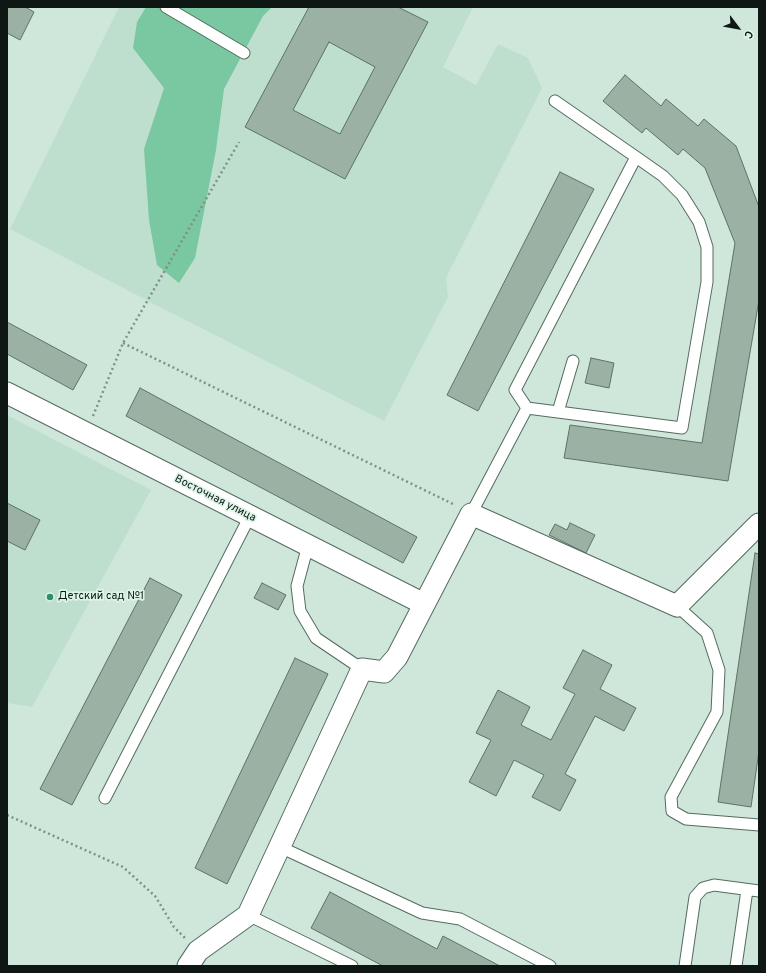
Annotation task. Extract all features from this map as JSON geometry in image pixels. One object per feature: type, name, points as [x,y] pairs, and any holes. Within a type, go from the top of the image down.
[{"type":"street","name":"Восточная улица","points":[[7,393],[424,604]]},
{"type":"street","points":[[193,958],[248,914],[362,669],[384,672],[398,657],[471,514],[677,606],[759,524]]},
{"type":"lane","points":[[166,7],[244,53]]},
{"type":"lane","points":[[554,101],[636,157],[663,176],[682,195],[699,222],[707,248],[707,282],[682,428],[527,408],[515,390],[636,157]]},
{"type":"lane","points":[[558,412],[573,361]]},
{"type":"lane","points":[[471,514],[527,408]]},
{"type":"lane","points":[[105,798],[250,516]]},
{"type":"lane","points":[[308,545],[297,586],[300,611],[316,638],[362,669]]},
{"type":"lane","points":[[677,606],[707,633],[719,670],[717,712],[671,797],[672,811],[686,819],[759,825]]},
{"type":"lane","points":[[280,847],[422,914],[460,919],[550,966]]},
{"type":"lane","points":[[685,966],[695,897],[704,888],[714,885],[759,891]]},
{"type":"lane","points":[[736,966],[747,890]]},
{"type":"lane","points":[[248,914],[352,966]]},
{"type":"path","points":[[86,433],[123,343],[239,142]]},
{"type":"path","points":[[123,343],[471,514]]},
{"type":"path","points":[[7,815],[123,867],[155,896],[193,958]]},
{"type":"shaded area","points":[[119,7],[473,7],[443,67],[476,85],[498,44],[528,58],[542,88],[446,278],[448,297],[384,421],[10,229]]},
{"type":"shaded area","name":"Детский сад №1","points":[[7,415],[151,490],[32,707],[7,703]]},
{"type":"green space","points":[[146,7],[272,7],[263,16],[224,89],[216,150],[195,258],[179,283],[157,265],[149,220],[144,149],[164,88],[133,48],[137,22]]},
{"type":"building","points":[[7,7],[25,7],[34,12],[20,40],[7,33]]},
{"type":"building","points":[[309,7],[398,7],[428,22],[345,179],[245,127]],"holes":[[[329,42],[375,67],[340,134],[293,110]]]},
{"type":"building","points":[[625,75],[661,106],[666,99],[698,126],[704,119],[736,146],[759,207],[759,300],[728,481],[564,458],[570,425],[702,443],[735,243],[705,168],[683,149],[678,155],[646,128],[642,133],[603,101]]},
{"type":"building","points":[[560,172],[594,189],[478,411],[447,395]]},
{"type":"building","points":[[7,322],[87,365],[73,390],[7,354]]},
{"type":"building","points":[[591,358],[614,363],[609,388],[585,383]]},
{"type":"building","points":[[140,388],[417,537],[403,563],[126,416]]},
{"type":"building","points":[[7,503],[40,520],[25,550],[7,541]]},
{"type":"building","points":[[570,523],[595,535],[586,553],[549,535],[555,524],[567,530]]},
{"type":"building","points":[[755,553],[759,554],[759,751],[751,807],[718,802]]},
{"type":"building","points":[[150,578],[182,595],[72,805],[40,789]]},
{"type":"building","points":[[262,583],[286,595],[278,610],[254,598]]},
{"type":"building","points":[[583,650],[612,665],[600,689],[636,708],[624,731],[595,716],[565,774],[576,780],[560,811],[532,797],[544,775],[514,760],[496,796],[469,782],[491,740],[476,733],[498,690],[530,707],[521,725],[551,740],[575,694],[563,688]]},
{"type":"building","points":[[295,658],[328,674],[227,884],[195,868]]},
{"type":"building","points":[[330,892],[437,949],[443,936],[500,966],[383,966],[311,928]]},
{"type":"place","name":"Детский сад №1","points":[[50,597]]}]
